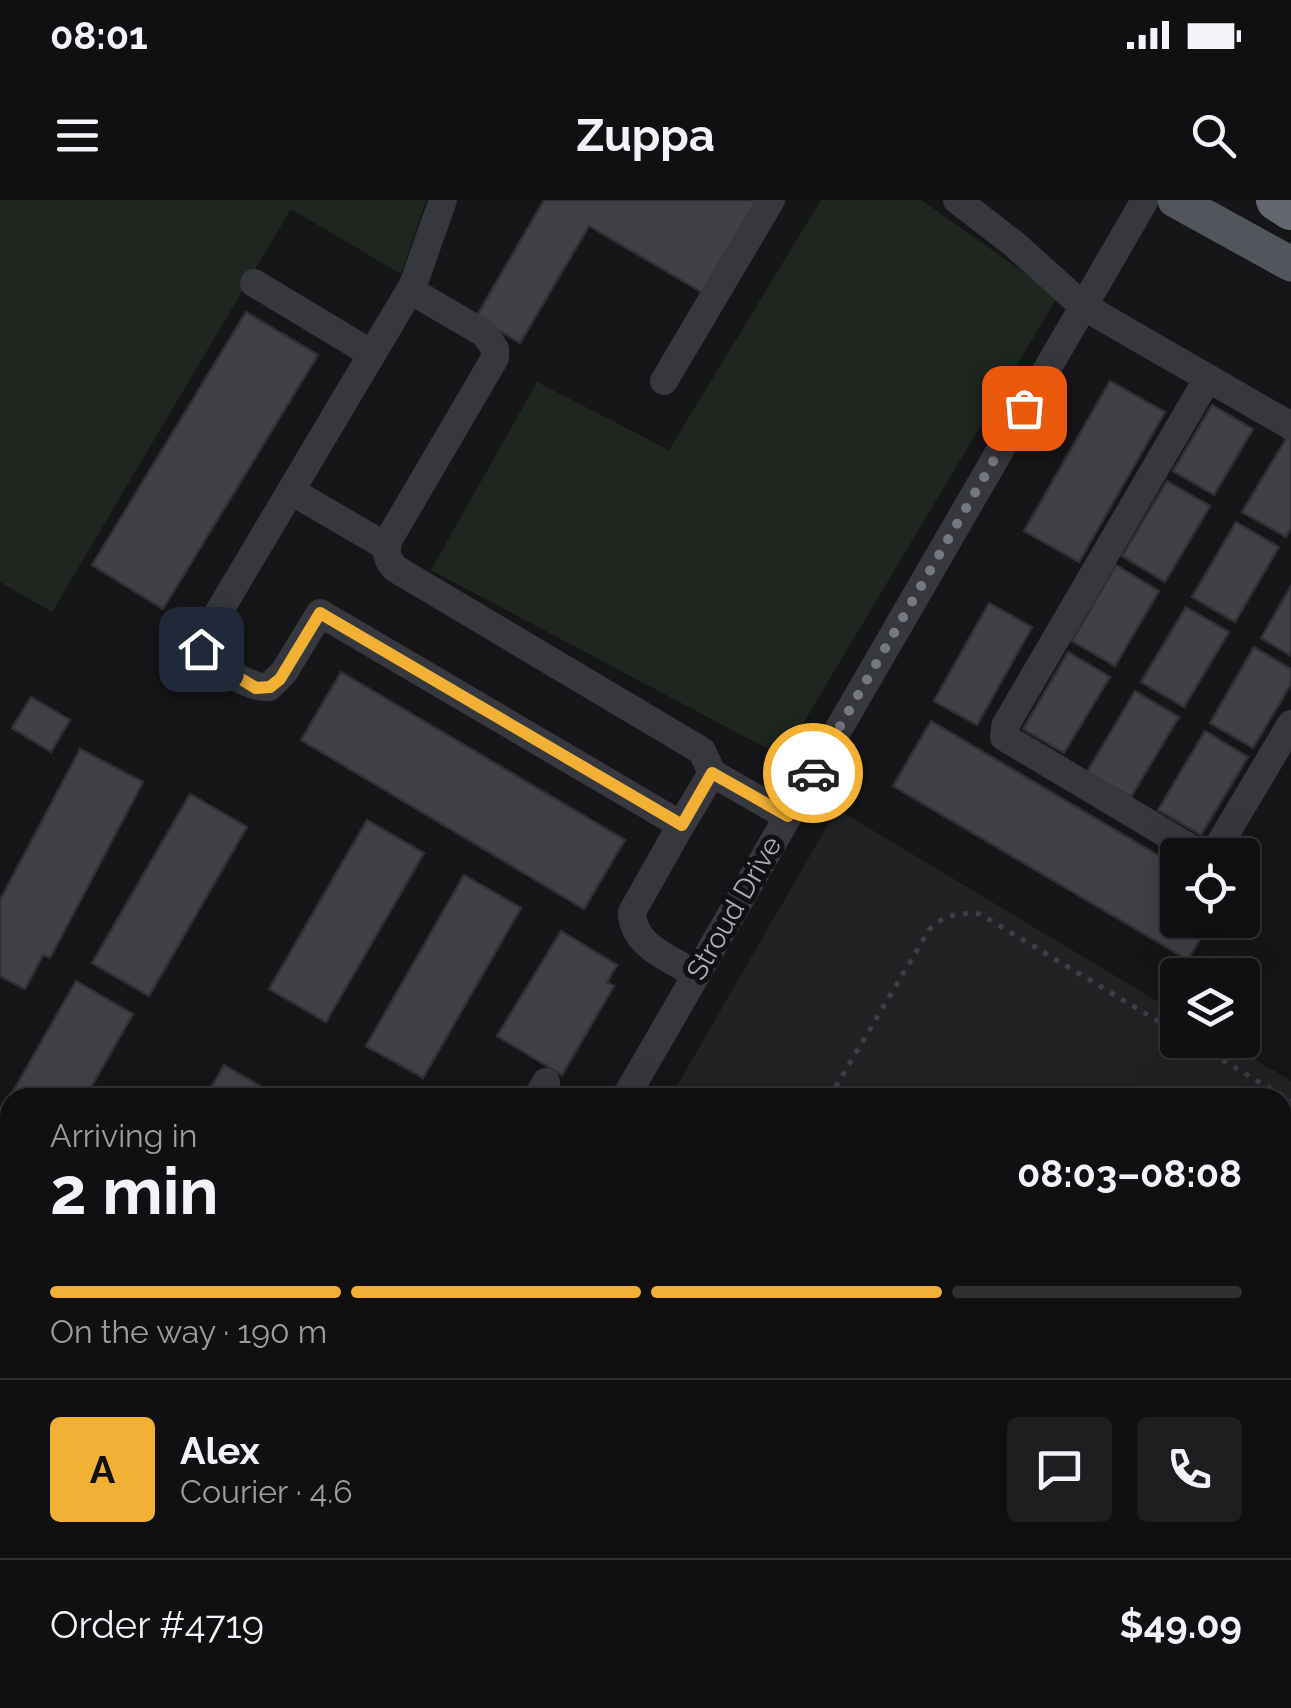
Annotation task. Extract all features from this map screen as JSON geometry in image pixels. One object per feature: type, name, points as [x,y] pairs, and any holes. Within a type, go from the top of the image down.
[{"type":"highway","points":[[1277,200],[1291,209]]},
{"type":"main road","points":[[1174,200],[1291,264]]},
{"type":"street","points":[[443,200],[410,290],[204,637],[201,649],[210,660],[256,688],[270,687],[280,679],[320,613],[682,825]]},
{"type":"street","points":[[664,381],[771,200]]},
{"type":"street","points":[[957,200],[1014,244],[1083,306],[1291,426]]},
{"type":"street","name":"Stroud Drive","points":[[630,1088],[1145,200]]},
{"type":"street","points":[[254,282],[372,354]]},
{"type":"street","points":[[410,290],[485,334],[495,349],[495,358],[386,547],[390,563],[702,752],[712,773],[788,816]]},
{"type":"street","points":[[1208,378],[1006,726],[1004,736],[1202,854],[1216,850],[1291,724]]},
{"type":"street","points":[[291,491],[386,547]]},
{"type":"street","points":[[696,974],[644,942],[636,934],[632,912],[712,773]]},
{"type":"path","points":[[835,1088],[929,930],[954,913],[980,914],[1160,1022]]},
{"type":"path","points":[[1220,1058],[1269,1088]]},
{"type":"shaded area","points":[[0,200],[426,200],[401,274],[291,209],[52,612],[0,582]]},
{"type":"shaded area","points":[[821,200],[921,200],[1058,296],[783,757],[431,570],[537,382],[669,450]]},
{"type":"shaded area","points":[[837,809],[1160,1003],[1160,1058],[1253,1058],[1291,1081],[1291,1088],[676,1088]]},
{"type":"building","points":[[544,200],[758,200],[703,293],[589,226],[520,343],[476,317]]},
{"type":"building","points":[[246,312],[318,355],[163,609],[92,565]]},
{"type":"building","points":[[1110,381],[1165,412],[1079,562],[1024,531]]},
{"type":"building","points":[[1212,405],[1253,429],[1214,495],[1173,471]]},
{"type":"building","points":[[1287,437],[1291,440],[1291,528],[1286,537],[1242,512]]},
{"type":"building","points":[[1167,481],[1210,506],[1165,582],[1122,556]]},
{"type":"building","points":[[1236,522],[1279,547],[1235,622],[1192,597]]},
{"type":"building","points":[[1116,565],[1159,591],[1115,666],[1072,641]]},
{"type":"building","points":[[1291,586],[1291,656],[1261,638]]},
{"type":"building","points":[[989,603],[1032,627],[977,725],[934,701]]},
{"type":"building","points":[[1186,607],[1229,632],[1184,707],[1141,682]]},
{"type":"building","points":[[1254,647],[1291,669],[1291,684],[1253,748],[1210,723]]},
{"type":"building","points":[[1068,652],[1110,677],[1064,753],[1023,729]]},
{"type":"building","points":[[341,672],[625,840],[584,909],[301,740]]},
{"type":"building","points":[[1135,691],[1179,717],[1131,797],[1087,772]]},
{"type":"building","points":[[31,697],[70,720],[51,752],[12,728]]},
{"type":"building","points":[[931,721],[1160,856],[1160,938],[1201,938],[1189,958],[1185,958],[893,786]]},
{"type":"building","points":[[1205,731],[1248,757],[1201,835],[1158,810]]},
{"type":"building","points":[[80,749],[143,782],[50,958],[43,955],[25,989],[0,976],[0,900]]},
{"type":"building","points":[[190,794],[247,827],[149,996],[92,963]]},
{"type":"building","points":[[367,820],[424,853],[326,1022],[269,989]]},
{"type":"building","points":[[464,875],[521,908],[423,1078],[366,1046]]},
{"type":"building","points":[[561,931],[617,965],[607,982],[614,986],[562,1075],[497,1036]]},
{"type":"building","points":[[76,981],[133,1014],[91,1088],[15,1088]]},
{"type":"building","points":[[224,1065],[264,1088],[211,1088]]},
{"type":"way so far","points":[[813,773],[1024,408]]},
{"type":"route","points":[[201,649],[210,660],[256,688],[270,687],[280,679],[320,613],[682,825],[712,773],[788,816],[813,773]]}]
